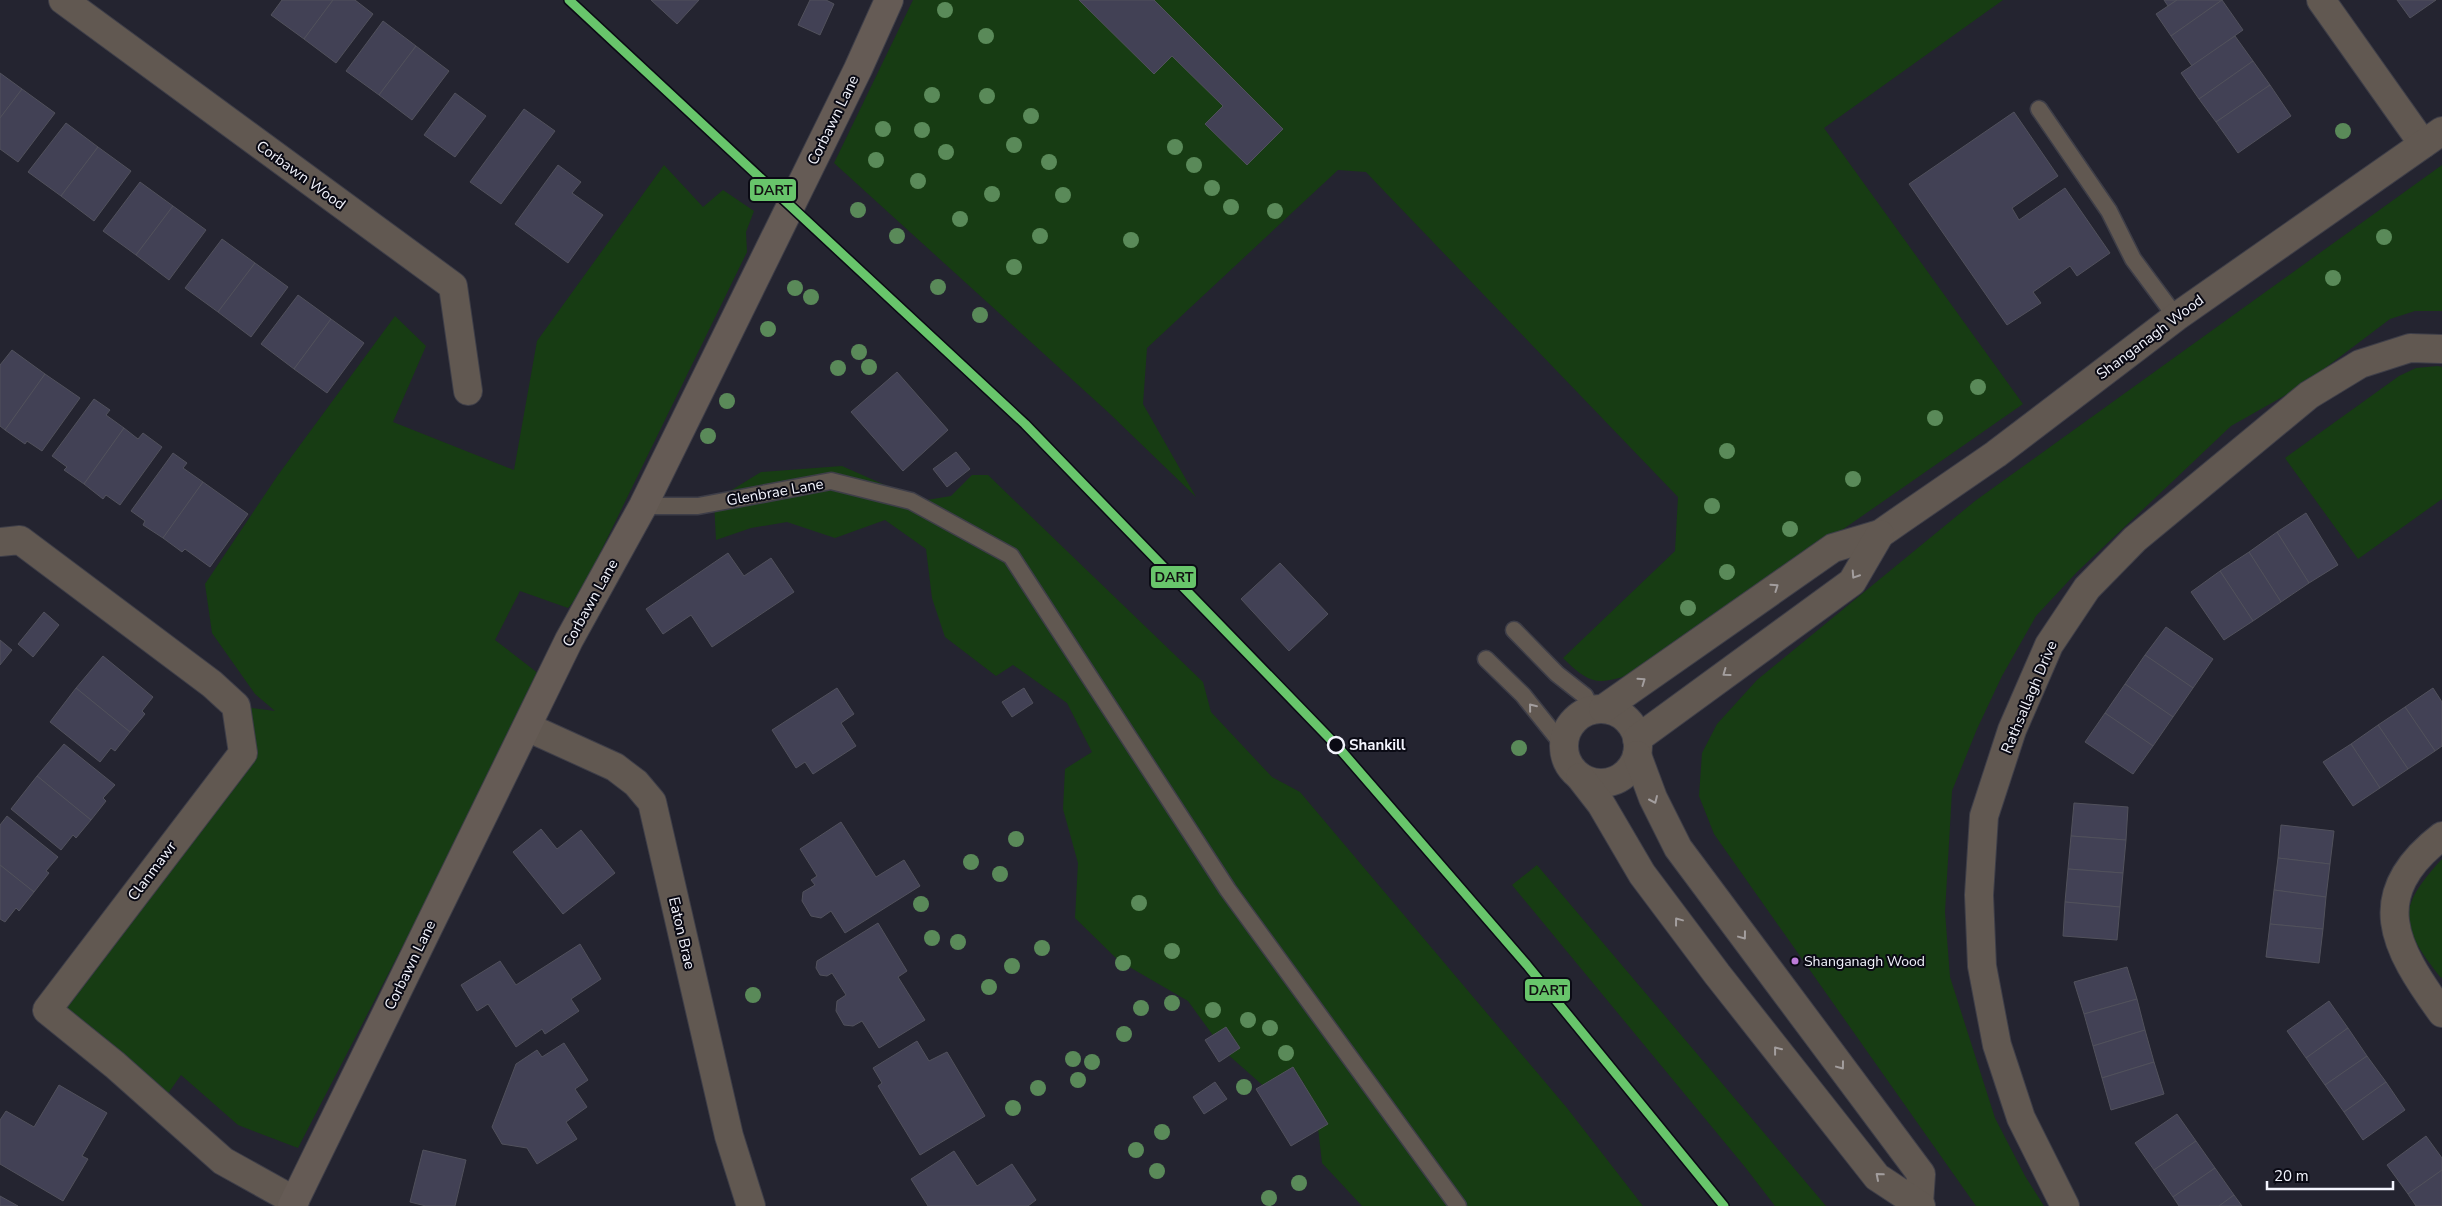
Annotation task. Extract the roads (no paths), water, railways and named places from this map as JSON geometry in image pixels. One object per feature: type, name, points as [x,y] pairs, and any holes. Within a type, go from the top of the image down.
[{"type":"street","name":"Corbawn Wood","points":[[63,0],[453,286],[468,391]]},
{"type":"street","name":"Corbawn Lane","points":[[294,1203],[569,640],[643,506],[889,0]]},
{"type":"street","name":"Shanganagh Wood","points":[[1563,745],[1568,727],[1574,720],[1598,709],[1833,548],[1880,534],[1996,454],[2176,317],[2432,138],[2321,0]]},
{"type":"street","name":"Rathsallagh Drive","points":[[2065,1206],[2021,1118],[1997,1045],[1982,966],[1980,922],[1979,895],[1984,816],[2012,730],[2041,662],[2049,645],[2087,588],[2136,539],[2309,395],[2360,364],[2410,348],[2442,349]]},
{"type":"street","name":"Shanganagh Wood","points":[[1580,777],[1592,783],[1604,783],[1616,780],[1626,774],[1637,747],[1852,582],[1880,534]]},
{"type":"street","name":"Clanmawr","points":[[0,542],[20,540],[212,684],[236,706],[243,753],[47,1010],[115,1066],[223,1161],[294,1203]]},
{"type":"street","points":[[1598,709],[1622,715],[1630,723],[1653,798],[1678,848],[1921,1174],[1920,1205]]},
{"type":"street","name":"Eaton Brae","points":[[527,727],[615,767],[636,782],[652,802],[729,1136],[751,1206]]},
{"type":"street","points":[[1563,745],[1565,757],[1571,768],[1601,804],[1654,890],[1877,1177],[1920,1205]]},
{"type":"street","points":[[2442,836],[2423,851],[2405,875],[2393,907],[2396,926],[2409,964],[2442,1013]]},
{"type":"lane","points":[[2039,109],[2109,211],[2133,259],[2176,317]]},
{"type":"lane","name":"Glenbrae Lane","points":[[643,506],[698,506],[831,482],[911,501],[1011,556],[1228,890],[1458,1206]]},
{"type":"lane","points":[[1514,630],[1557,674],[1598,709]]},
{"type":"lane","points":[[1486,660],[1523,695],[1563,745]]},
{"type":"place","name":"Shankill","points":[[1336,745]]},
{"type":"place","name":"Shanganagh Wood","points":[[1795,961]]}]
